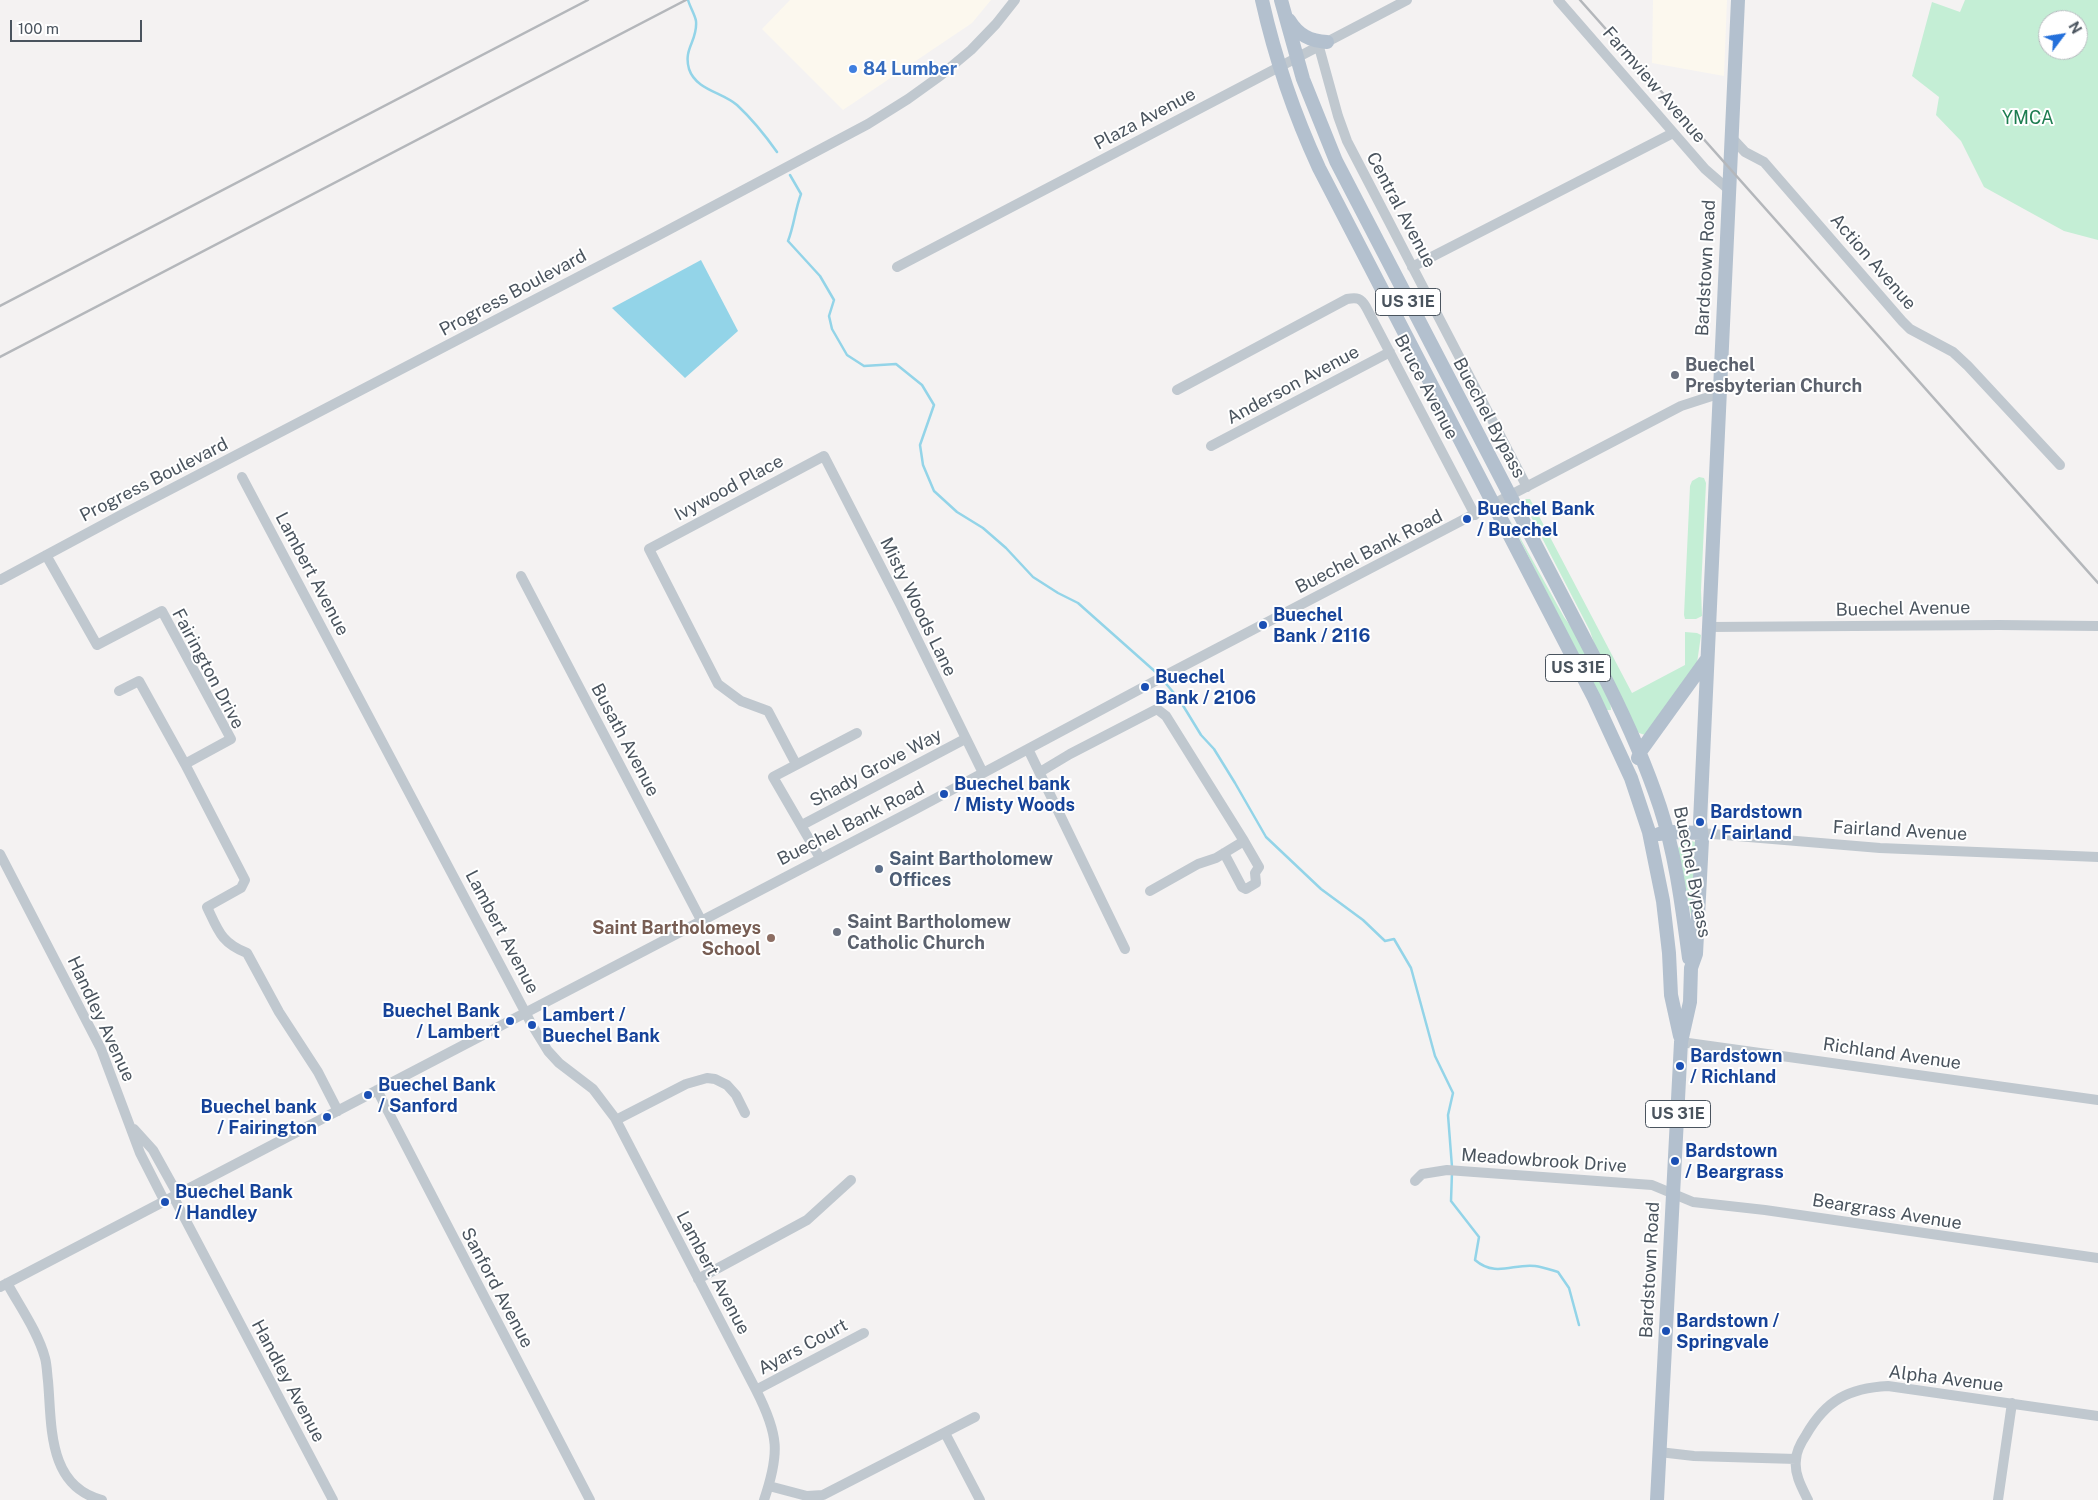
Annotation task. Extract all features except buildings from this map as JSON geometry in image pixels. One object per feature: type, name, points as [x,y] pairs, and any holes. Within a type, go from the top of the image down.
[{"type":"main road","name":"Buechel Bypass","points":[[1262,0],[1279,66],[1300,126],[1326,182],[1501,501],[1563,598],[1640,752],[1661,809],[1667,833],[1676,874],[1691,968]]},
{"type":"main road","name":"Bardstown Road","points":[[1657,1500],[1681,1042],[1690,994],[1691,968],[1696,954],[1698,921],[1700,822],[1718,394],[1738,0]]},
{"type":"main road","name":"Buechel Bypass","points":[[1282,4],[1296,58],[1312,104],[1336,162],[1604,717],[1631,778],[1650,836]]},
{"type":"main road","points":[[1282,4],[1292,26],[1302,35],[1323,44]]},
{"type":"main road","points":[[1631,778],[1640,752],[1707,659]]},
{"type":"main road","points":[[1650,836],[1667,833],[1701,832]]},
{"type":"main road","name":"Bardstown Road","points":[[1650,836],[1663,901],[1671,996],[1681,1042]]},
{"type":"main road","points":[[1671,996],[1690,994]]},
{"type":"street","name":"Progress Boulevard","points":[[0,580],[868,124],[908,99],[971,50],[996,24],[1015,0]]},
{"type":"street","name":"Plaza Avenue","points":[[898,267],[1407,0]]},
{"type":"street","name":"Farmview Avenue","points":[[1558,0],[1705,169],[1728,189]]},
{"type":"street","name":"Central Avenue","points":[[1323,44],[1338,116],[1347,141],[1527,487]]},
{"type":"street","points":[[1412,267],[1674,133]]},
{"type":"street","name":"Action Avenue","points":[[1732,137],[1745,152],[1764,162],[1902,321],[1910,328],[1953,352],[2060,465]]},
{"type":"street","name":"Bruce Avenue","points":[[1177,390],[1347,299],[1362,300],[1475,515]]},
{"type":"street","name":"Anderson Avenue","points":[[1211,446],[1390,352]]},
{"type":"street","name":"Buechel Bank Road","points":[[4,1285],[1681,406],[1718,394]]},
{"type":"street","name":"Ivywood Place","points":[[796,764],[768,711],[741,700],[718,684],[649,549],[824,456]]},
{"type":"street","name":"Misty Woods Lane","points":[[824,456],[900,604],[983,773]]},
{"type":"street","name":"Lambert Avenue","points":[[242,477],[526,1013],[548,1051],[593,1089],[616,1120],[756,1390],[771,1420],[775,1440],[774,1465],[764,1500]]},
{"type":"street","name":"Fairington Drive","points":[[46,555],[97,646],[162,611],[231,739],[185,764]]},
{"type":"street","name":"Busath Avenue","points":[[521,576],[700,920]]},
{"type":"street","name":"Buechel Avenue","points":[[1709,627],[1999,624],[2098,626]]},
{"type":"street","points":[[119,691],[138,682],[185,764],[244,880],[241,888],[207,907],[220,935],[226,942],[247,953],[278,1012],[318,1072],[338,1111]]},
{"type":"street","points":[[1040,772],[1070,754],[1157,709],[1166,716],[1244,841],[1259,868],[1255,873],[1258,880],[1256,883],[1246,889],[1242,887],[1224,853]]},
{"type":"street","points":[[1604,717],[1621,711]]},
{"type":"street","points":[[820,858],[773,777],[857,733]]},
{"type":"street","name":"Shady Grove Way","points":[[802,826],[965,738]]},
{"type":"street","points":[[1028,749],[1083,866],[1125,949]]},
{"type":"street","name":"Fairland Avenue","points":[[1701,832],[1880,848],[2098,857]]},
{"type":"street","points":[[1150,891],[1244,841]]},
{"type":"street","name":"Handley Avenue","points":[[0,854],[101,1049],[140,1153],[172,1198],[332,1500]]},
{"type":"street","name":"Richland Avenue","points":[[1681,1042],[2098,1100]]},
{"type":"street","points":[[616,1120],[686,1084],[707,1078],[727,1084],[736,1095],[745,1113]]},
{"type":"street","name":"Sanford Avenue","points":[[377,1090],[590,1500]]},
{"type":"street","points":[[130,1124],[153,1150],[172,1198]]},
{"type":"street","name":"Meadowbrook Drive","points":[[1415,1181],[1422,1174],[1447,1170],[1467,1171],[1652,1185],[1673,1194]]},
{"type":"street","points":[[698,1279],[807,1220],[851,1180]]},
{"type":"street","name":"Beargrass Avenue","points":[[1673,1194],[1692,1202],[1774,1211],[2098,1258]]},
{"type":"street","points":[[4,1285],[34,1333],[46,1359],[52,1433],[57,1460],[64,1473],[82,1491],[102,1500]]},
{"type":"street","name":"Ayars Court","points":[[756,1390],[864,1333]]},
{"type":"street","name":"Alpha Avenue","points":[[1796,1459],[1803,1439],[1822,1412],[1841,1396],[1858,1390],[1888,1386],[2098,1416]]},
{"type":"street","points":[[1998,1500],[2012,1403]]},
{"type":"street","points":[[769,1486],[807,1496],[823,1495],[975,1417]]},
{"type":"street","points":[[945,1433],[980,1500]]},
{"type":"street","points":[[1659,1452],[1707,1457],[1796,1459],[1800,1486],[1808,1500]]},
{"type":"shaded area","name":"84 Lumber","points":[[790,0],[991,0],[972,23],[843,110],[762,29]]},
{"type":"shaded area","points":[[1653,0],[1727,0],[1724,76],[1652,63]]},
{"type":"green space","name":"YMCA","points":[[1965,0],[2098,0],[2098,240],[2064,231],[1984,187],[1961,141],[1936,115],[1939,97],[1912,76],[1932,2],[1960,12]]},
{"type":"green space","points":[[1699,477],[1704,478],[1706,483],[1701,590],[1702,616],[1696,619],[1685,619],[1690,486],[1692,481]]},
{"type":"green space","points":[[1525,499],[1530,499],[1632,693],[1685,665],[1685,632],[1701,635],[1697,663],[1645,735],[1637,731],[1595,646],[1590,631],[1525,505]]},
{"type":"green space","points":[[1508,516],[1564,617],[1575,632],[1610,699],[1611,710],[1606,710]]},
{"type":"green space","points":[[1688,840],[1695,842],[1692,920],[1678,849],[1680,844]]},
{"type":"water","points":[[701,260],[738,331],[685,378],[612,308]]},
{"type":"waterway","points":[[688,0],[696,21],[695,34],[688,55],[689,69],[692,76],[703,86],[737,105],[758,127],[777,152]]},
{"type":"waterway","points":[[790,175],[801,194],[788,241],[820,276],[834,300],[829,316],[832,329],[847,355],[864,366],[896,364],[922,385],[934,405],[920,445],[923,465],[934,491],[957,512],[983,528],[1006,548],[1033,577],[1078,603],[1159,675]]},
{"type":"waterway","points":[[1162,679],[1179,699],[1201,735],[1214,749],[1266,837],[1321,889],[1363,920],[1385,941],[1394,939],[1411,968],[1435,1056],[1453,1093],[1448,1115],[1452,1167]]},
{"type":"waterway","points":[[1452,1172],[1451,1201],[1479,1237],[1475,1260],[1490,1268],[1505,1269],[1535,1266],[1558,1272],[1569,1288],[1579,1325]]},
{"type":"railway","points":[[0,306],[588,0]]},
{"type":"railway","points":[[0,357],[686,0]]},
{"type":"railway","points":[[1580,0],[2098,583]]},
{"type":"place","name":"84 Lumber","points":[[853,69]]},
{"type":"place","name":"Buechel Presbyterian Church","points":[[1675,375]]},
{"type":"place","name":"Buechel Bank / Buechel","points":[[1467,519]]},
{"type":"place","name":"Buechel Bank / 2116","points":[[1263,625]]},
{"type":"place","name":"Buechel Bank / 2106","points":[[1145,687]]},
{"type":"place","name":"Buechel bank / Misty Woods","points":[[944,794]]},
{"type":"place","name":"Bardstown / Fairland","points":[[1700,822]]},
{"type":"place","name":"Saint Bartholomew Offices","points":[[879,869]]},
{"type":"place","name":"Saint Bartholomew Catholic Church","points":[[837,932]]},
{"type":"place","name":"Saint Bartholomeys School","points":[[771,938]]},
{"type":"place","name":"Buechel Bank / Lambert","points":[[510,1021]]},
{"type":"place","name":"Lambert / Buechel Bank","points":[[532,1025]]},
{"type":"place","name":"Bardstown / Richland","points":[[1680,1066]]},
{"type":"place","name":"Buechel Bank / Sanford","points":[[368,1095]]},
{"type":"place","name":"Buechel bank / Fairington","points":[[327,1117]]},
{"type":"place","name":"Bardstown / Beargrass","points":[[1675,1161]]},
{"type":"place","name":"Buechel Bank / Handley","points":[[165,1202]]},
{"type":"place","name":"Bardstown / Springvale","points":[[1666,1331]]}]
